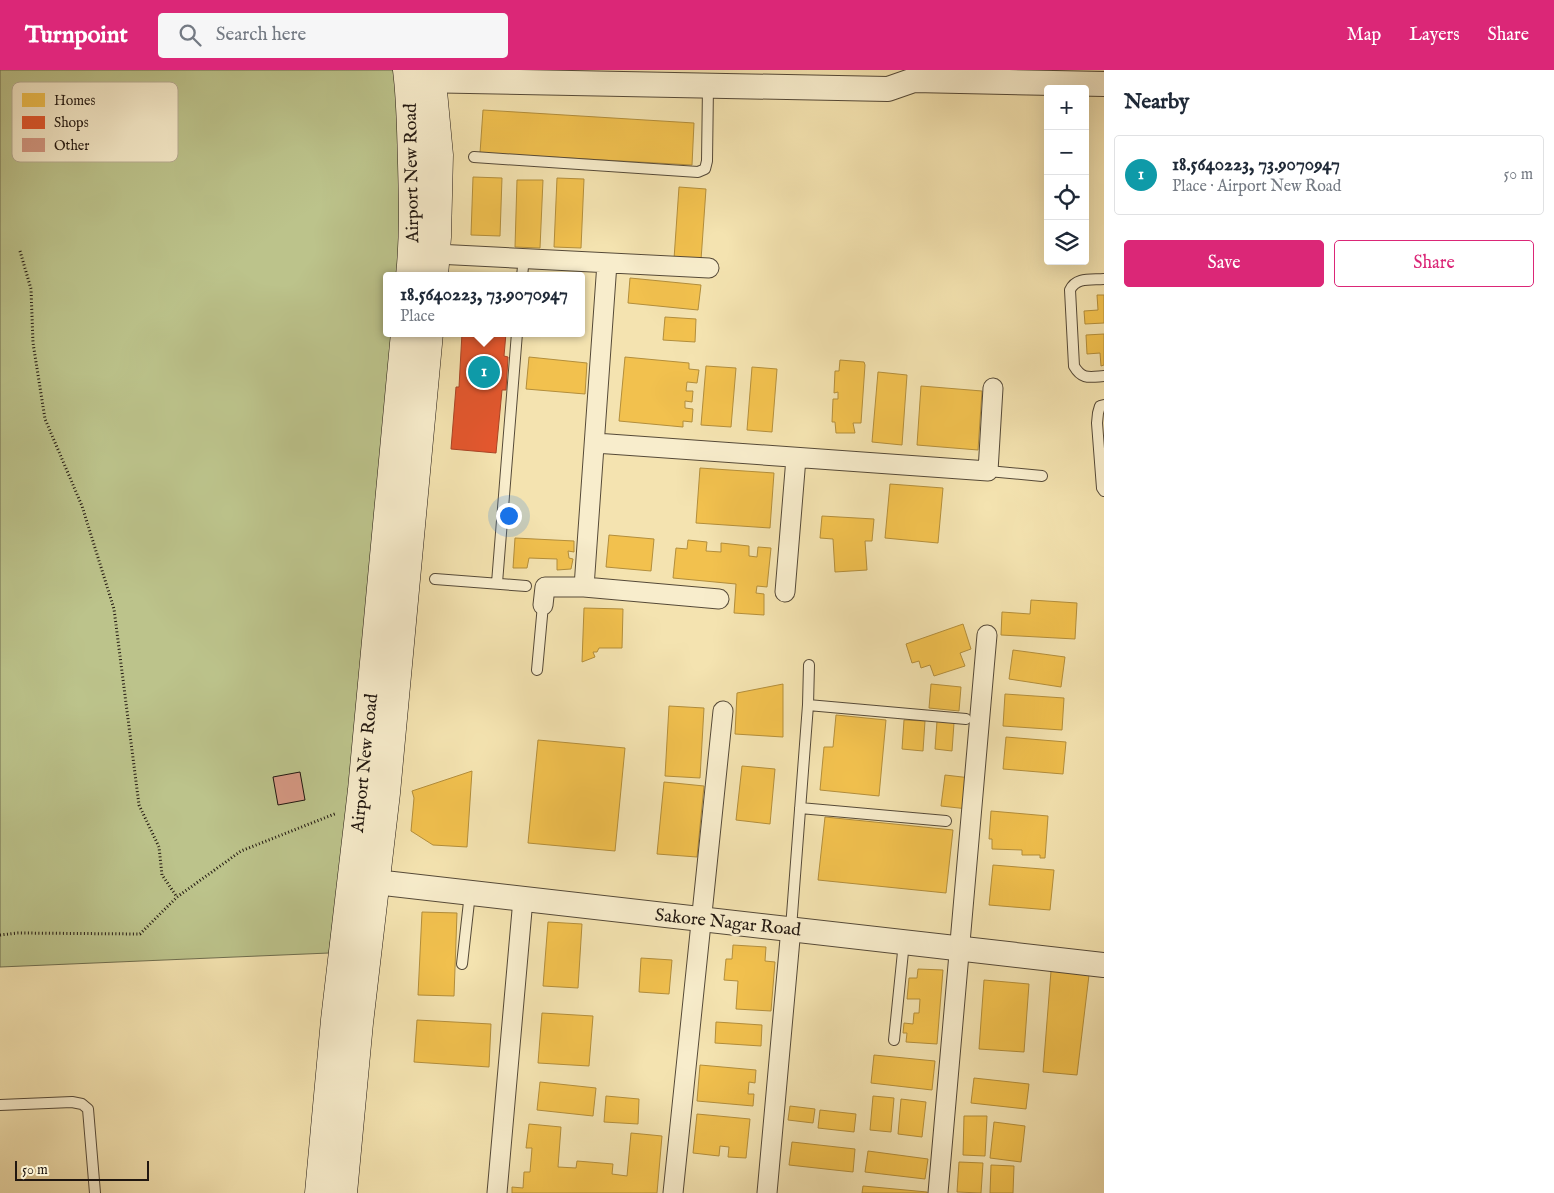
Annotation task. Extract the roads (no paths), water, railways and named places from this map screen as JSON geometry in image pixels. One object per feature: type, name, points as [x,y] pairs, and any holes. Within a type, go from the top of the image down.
[{"type":"main road","name":"Airport New Road","points":[[420,75],[439,155],[435,265]]},
{"type":"main road","name":"Airport New Road","points":[[410,272],[413,236],[410,100],[420,75]]},
{"type":"main road","name":"Airport New Road","points":[[343,1193],[359,1023],[364,880],[361,804],[405,337]]},
{"type":"main road","name":"Airport New Road","points":[[319,1193],[335,1020],[364,880],[386,793],[429,337]]},
{"type":"street","points":[[893,70],[923,77],[1104,84]]},
{"type":"street","points":[[420,75],[708,86],[888,89],[923,77]]},
{"type":"street","points":[[435,265],[523,267],[607,263],[709,268]]},
{"type":"street","points":[[584,587],[607,263]]},
{"type":"street","points":[[595,443],[988,471],[993,388]]},
{"type":"street","points":[[785,592],[796,458]]},
{"type":"street","points":[[543,606],[545,587],[584,587],[719,599]]},
{"type":"street","points":[[938,1193],[987,635]]},
{"type":"street","points":[[673,1193],[723,711]]},
{"type":"street","name":"Sakore Nagar Road","points":[[364,880],[1104,965]]},
{"type":"street","points":[[498,1193],[523,899]]},
{"type":"street","points":[[767,1193],[791,928]]},
{"type":"lane","points":[[474,157],[698,172],[705,169],[707,161],[708,86]]},
{"type":"lane","points":[[1104,279],[1080,280],[1073,284],[1070,290],[1074,366],[1084,377],[1104,376]]},
{"type":"lane","points":[[497,583],[518,337]]},
{"type":"lane","points":[[1104,404],[1100,406],[1097,423],[1102,488],[1104,491]]},
{"type":"lane","points":[[988,471],[1042,476]]},
{"type":"lane","points":[[435,578],[526,586]]},
{"type":"lane","points":[[537,670],[543,606]]},
{"type":"lane","points":[[791,928],[808,704],[809,665]]},
{"type":"lane","points":[[808,704],[966,719]]},
{"type":"lane","points":[[800,808],[946,821]]},
{"type":"lane","points":[[462,964],[470,893]]},
{"type":"lane","points":[[894,1040],[904,942]]},
{"type":"lane","points":[[0,1105],[72,1102],[82,1104],[88,1109],[95,1193]]},
{"type":"place","name":"18.5640223, 73.9070947","points":[[484,372]]}]
